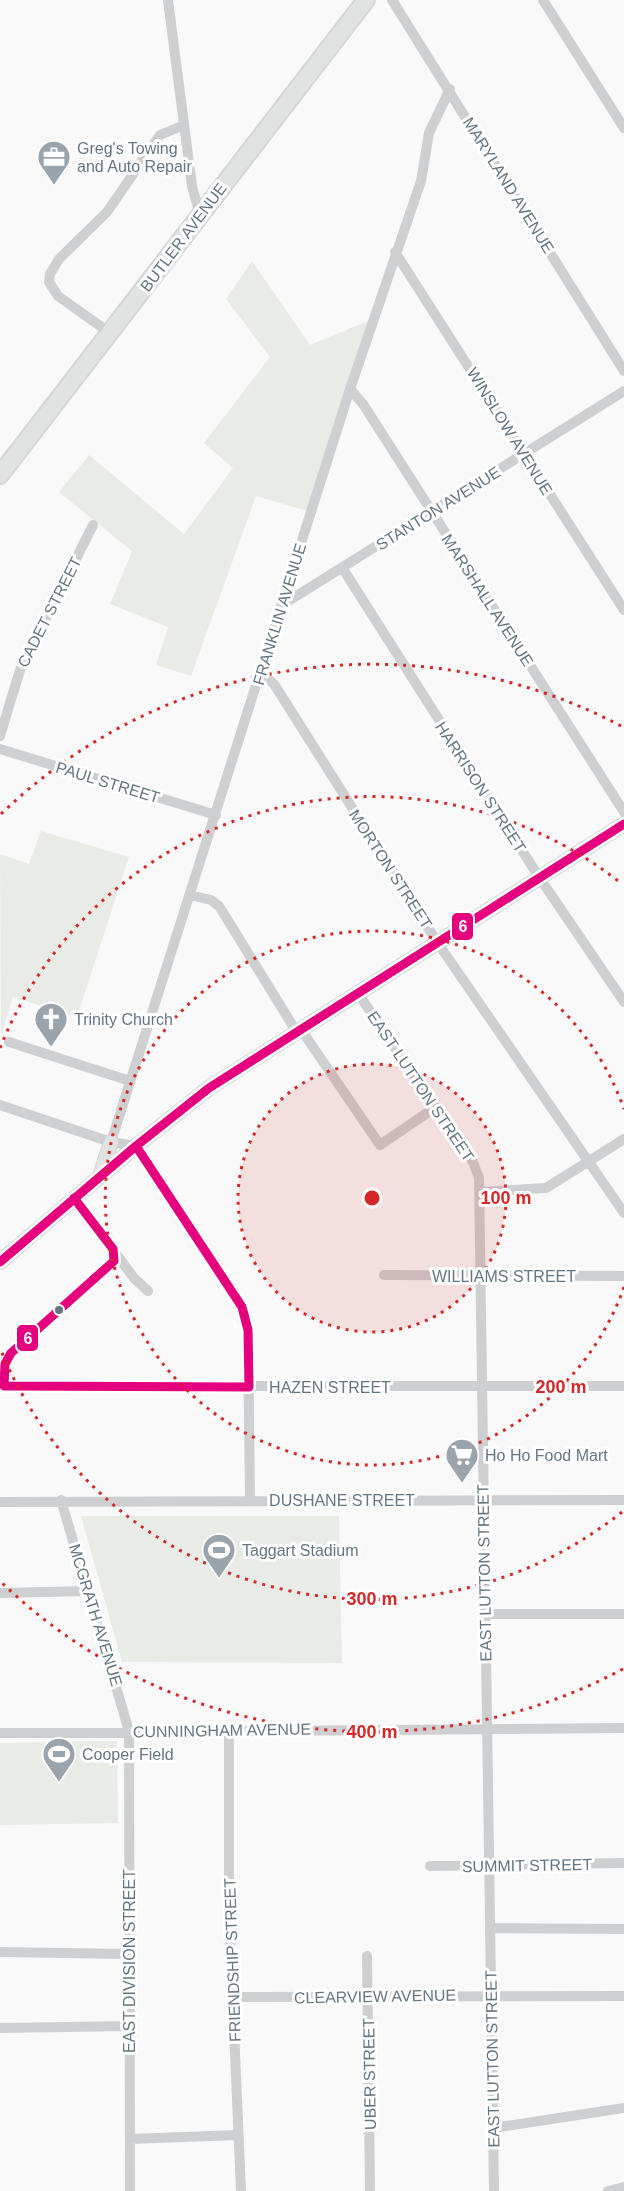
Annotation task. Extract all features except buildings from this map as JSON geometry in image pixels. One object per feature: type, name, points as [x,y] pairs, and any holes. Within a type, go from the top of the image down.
[{"type":"main road","name":"BUTLER AVENUE","points":[[0,475],[366,0]]},
{"type":"main road","points":[[0,1262],[136,1146],[209,1088],[298,1029],[624,824]]},
{"type":"main road","points":[[100,1176],[111,1142]]},
{"type":"street","points":[[168,0],[192,186],[200,215]]},
{"type":"street","name":"MARYLAND AVENUE","points":[[392,0],[450,89],[624,371]]},
{"type":"street","points":[[543,0],[624,128]]},
{"type":"street","name":"FRANKLIN AVENUE","points":[[111,1142],[350,389],[421,181],[429,133],[450,89]]},
{"type":"street","points":[[110,333],[58,296],[49,282],[50,274],[59,259],[107,212],[160,135],[184,125]]},
{"type":"street","name":"WINSLOW AVENUE","points":[[395,252],[624,610]]},
{"type":"street","name":"MARSHALL AVENUE","points":[[350,389],[432,512],[624,812]]},
{"type":"street","name":"STANTON AVENUE","points":[[282,605],[343,569],[624,391]]},
{"type":"street","name":"CADET STREET","points":[[0,736],[20,670],[93,525]]},
{"type":"street","name":"HARRISON STREET","points":[[343,569],[539,877],[624,1002]]},
{"type":"street","name":"MORTON STREET","points":[[261,673],[274,684],[437,942],[624,1213]]},
{"type":"street","name":"PAUL STREET","points":[[0,749],[216,815]]},
{"type":"street","points":[[190,895],[211,900],[219,906],[298,1029],[380,1145],[435,1107]]},
{"type":"street","name":"EAST LUTTON STREET","points":[[357,992],[476,1168],[480,1192],[484,1614],[494,2191]]},
{"type":"street","points":[[9,1042],[130,1082]]},
{"type":"street","points":[[0,1105],[111,1142],[136,1146],[243,1307],[248,1330],[250,1501]]},
{"type":"street","points":[[480,1192],[546,1188],[624,1139]]},
{"type":"street","points":[[74,1198],[114,1252],[148,1291]]},
{"type":"street","points":[[2,1386],[5,1364],[10,1353],[112,1265],[114,1252]]},
{"type":"street","name":"WILLIAMS STREET","points":[[384,1275],[624,1276]]},
{"type":"street","name":"HAZEN STREET","points":[[2,1386],[624,1386]]},
{"type":"street","name":"DUSHANE STREET","points":[[0,1502],[61,1500],[624,1500]]},
{"type":"street","name":"MCGRATH AVENUE","points":[[61,1500],[129,1731]]},
{"type":"street","points":[[0,1593],[88,1590]]},
{"type":"street","points":[[484,1614],[624,1614]]},
{"type":"street","name":"CUNNINGHAM AVENUE","points":[[0,1733],[624,1728]]},
{"type":"street","name":"FRIENDSHIP STREET","points":[[230,1730],[229,1914],[241,2191]]},
{"type":"street","name":"EAST DIVISION STREET","points":[[129,1731],[130,2191]]},
{"type":"street","name":"SUMMIT STREET","points":[[430,1866],[624,1863]]},
{"type":"street","points":[[490,1928],[624,1929]]},
{"type":"street","points":[[0,1952],[129,1954]]},
{"type":"street","name":"UBER STREET","points":[[367,1956],[370,2191]]},
{"type":"street","name":"CLEARVIEW AVENUE","points":[[233,1997],[624,1995]]},
{"type":"street","points":[[0,2028],[129,2026]]},
{"type":"street","points":[[493,2128],[624,2108]]},
{"type":"street","points":[[130,2139],[238,2135]]},
{"type":"street","points":[[608,2191],[624,2187]]},
{"type":"shaded area","points":[[252,261],[310,345],[373,319],[311,512],[256,496],[191,676],[156,665],[168,627],[110,604],[132,551],[59,492],[89,455],[184,534],[233,468],[204,443],[270,357],[226,299]]},
{"type":"shaded area","points":[[41,831],[129,857],[77,1017],[13,997],[1,1037],[0,854],[29,864]]},
{"type":"shaded area","name":"Taggart Stadium","points":[[81,1516],[339,1516],[342,1663],[122,1662]]},
{"type":"shaded area","name":"Cooper Field","points":[[117,1741],[118,1823],[0,1825],[0,1743]]},
{"type":"transit line","name":"6","points":[[0,1262],[136,1146],[209,1088],[624,824]]},
{"type":"transit line","name":"6","points":[[74,1198],[113,1249],[114,1261],[11,1353],[5,1364],[4,1386],[249,1387],[248,1330],[242,1307],[136,1146]]},
{"type":"place","name":"Greg's Towing and Auto Repair","points":[[54,186]]},
{"type":"place","name":"Trinity Church","points":[[51,1048]]},
{"type":"place","name":"Ho Ho Food Mart","points":[[462,1484]]},
{"type":"place","name":"Taggart Stadium","points":[[219,1579]]},
{"type":"place","name":"Cooper Field","points":[[59,1783]]}]
